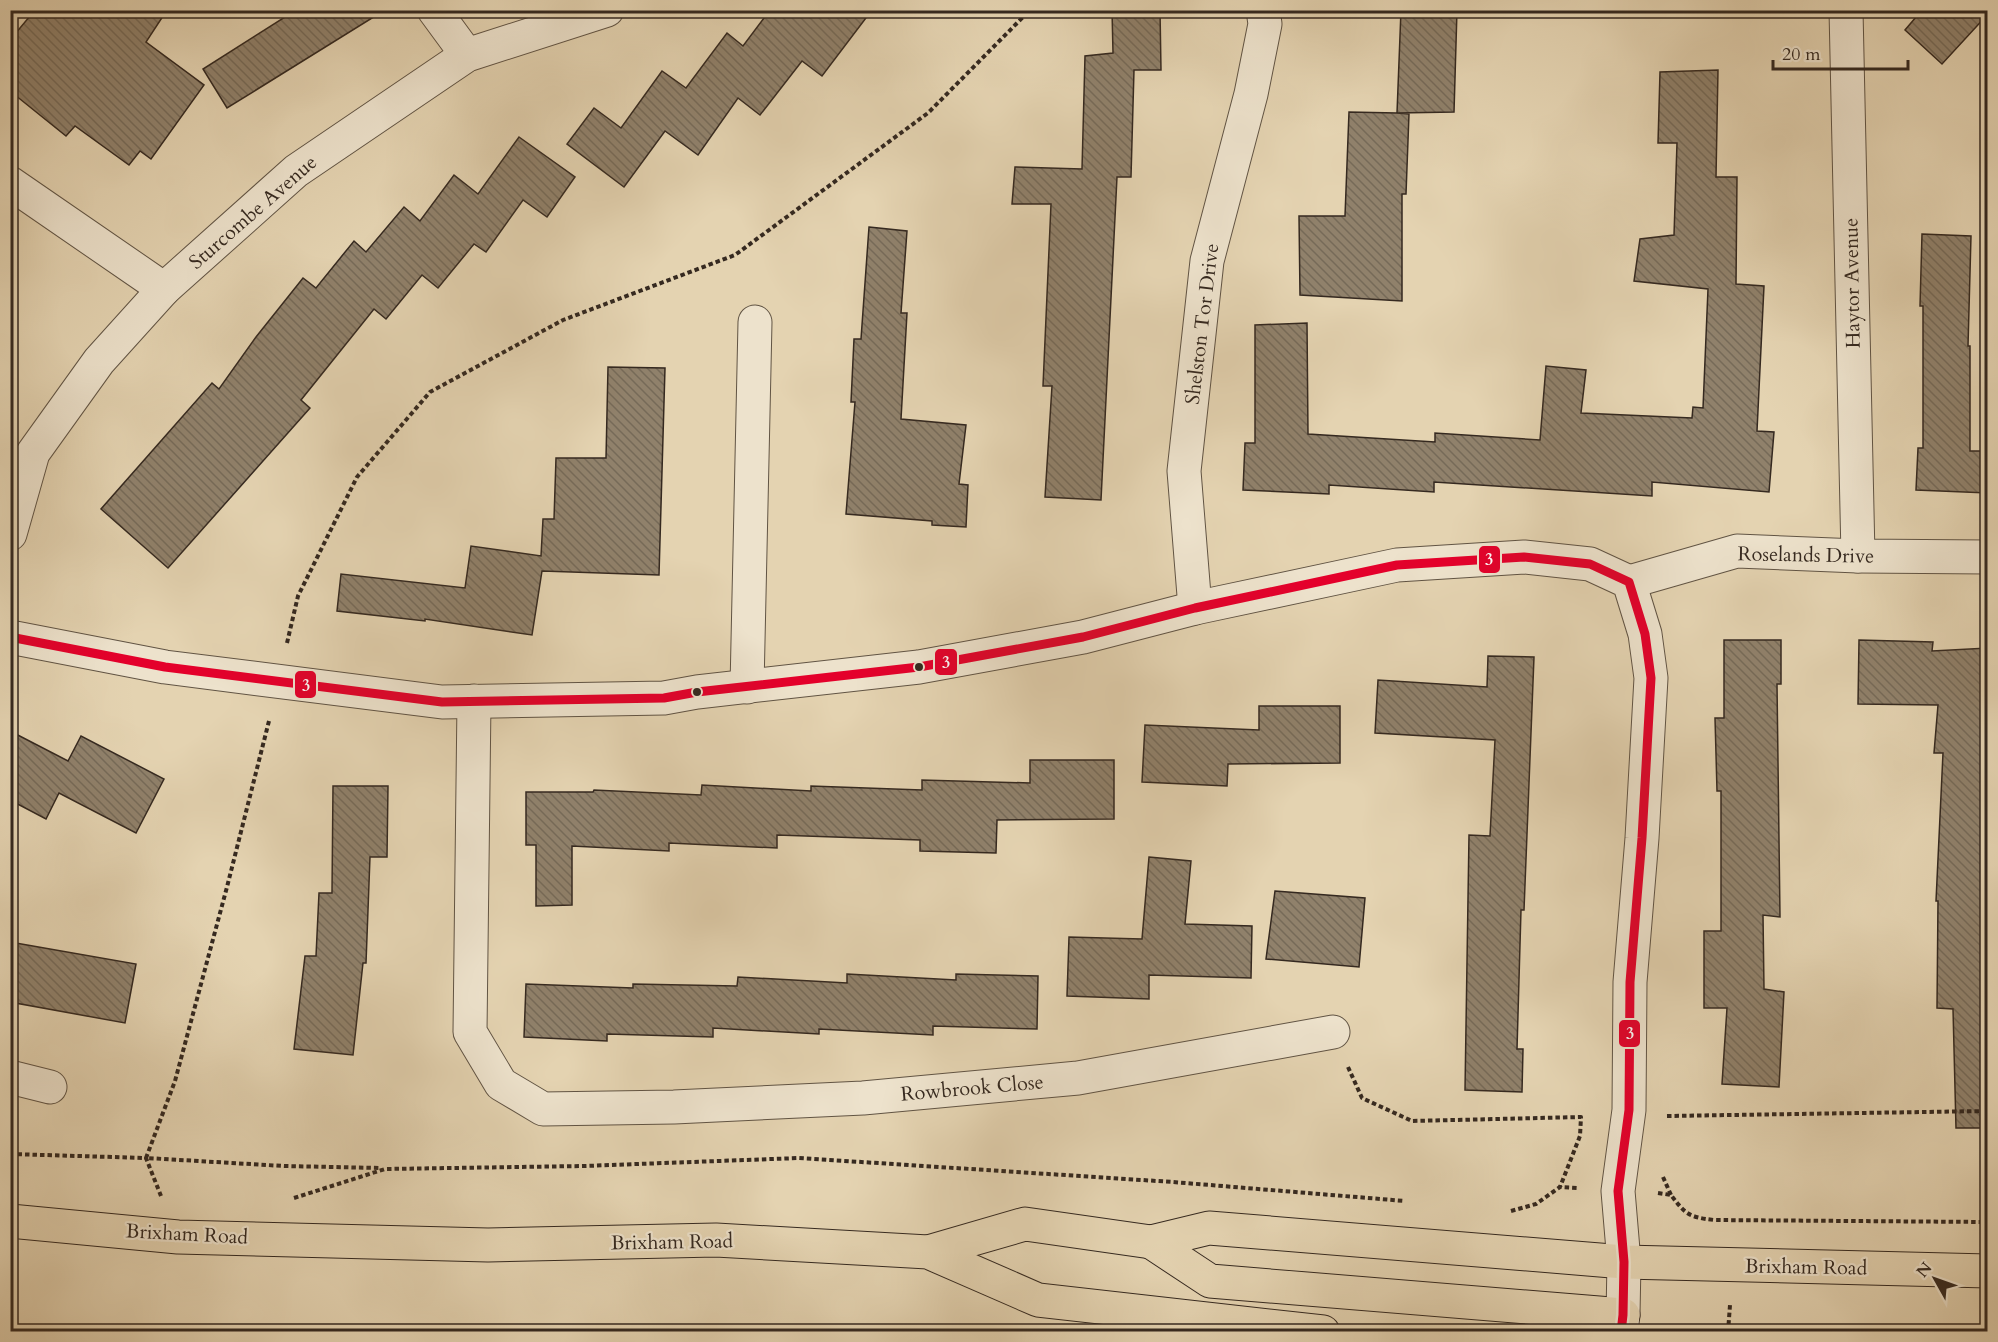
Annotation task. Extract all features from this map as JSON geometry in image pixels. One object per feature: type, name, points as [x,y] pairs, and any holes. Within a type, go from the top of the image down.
[{"type":"main road","name":"Brixham Road","points":[[10,1221],[178,1236],[488,1245],[716,1240],[928,1251],[1038,1300],[1323,1332]]},
{"type":"main road","points":[[928,1251],[1025,1224],[1151,1242],[1210,1281],[1622,1323]]},
{"type":"main road","name":"Brixham Road","points":[[1151,1242],[1209,1228],[1624,1262],[1988,1270]]},
{"type":"street","points":[[434,10],[467,55]]},
{"type":"street","name":"Sturcombe Avenue","points":[[10,534],[33,453],[99,361],[164,289],[296,171],[467,55],[607,10]]},
{"type":"street","name":"Shelston Tor Drive","points":[[1195,608],[1185,471],[1207,261],[1251,94],[1265,24],[1263,10]]},
{"type":"street","name":"Haytor Avenue","points":[[1846,10],[1858,556]]},
{"type":"street","points":[[10,183],[164,289]]},
{"type":"street","points":[[747,687],[755,322]]},
{"type":"street","name":"Roselands Drive","points":[[1629,582],[1737,551],[1858,556],[1988,557]]},
{"type":"street","points":[[10,637],[165,667],[442,702],[664,698],[697,692],[919,667],[1083,637],[1195,608],[1397,565],[1524,557],[1590,564],[1629,582],[1645,634],[1651,678],[1642,838],[1630,982],[1629,1110],[1618,1191],[1624,1262],[1622,1323]]},
{"type":"street","name":"Rowbrook Close","points":[[474,701],[470,1032],[501,1084],[543,1108],[674,1107],[864,1098],[1078,1078],[1333,1032]]},
{"type":"street","points":[[10,1077],[50,1087]]},
{"type":"path","points":[[178,1236],[146,1158],[175,1081],[230,876],[279,682],[298,596],[357,477],[430,392],[563,320],[735,255],[928,113],[1030,10]]},
{"type":"path","points":[[1333,1032],[1362,1098],[1412,1121],[1581,1117],[1580,1136],[1560,1188],[1536,1204],[1505,1212]]},
{"type":"path","points":[[1656,1116],[1988,1111]]},
{"type":"path","points":[[10,1154],[385,1169],[584,1166],[799,1158],[1173,1182],[1413,1202]]},
{"type":"path","points":[[1661,1167],[1663,1179],[1671,1195],[1680,1208],[1693,1218],[1988,1222]]},
{"type":"path","points":[[287,1201],[385,1169]]},
{"type":"path","points":[[1560,1188],[1671,1195]]},
{"type":"building","points":[[35,10],[167,10],[146,42],[204,85],[151,159],[140,151],[129,165],[75,126],[66,136],[10,91],[10,40]]},
{"type":"building","points":[[296,10],[385,10],[227,108],[203,69]]},
{"type":"building","points":[[770,10],[872,10],[822,76],[802,61],[760,115],[738,98],[698,155],[665,131],[624,187],[567,144],[594,108],[621,128],[662,71],[686,88],[727,33],[743,46]]},
{"type":"building","points":[[1112,10],[1160,10],[1161,70],[1134,70],[1131,177],[1117,177],[1101,500],[1045,497],[1052,386],[1043,386],[1051,204],[1012,204],[1015,167],[1082,169],[1085,56],[1113,53]]},
{"type":"building","points":[[1401,10],[1457,10],[1454,112],[1397,113]]},
{"type":"building","points":[[1922,10],[1988,10],[1988,14],[1942,64],[1905,30]]},
{"type":"building","points":[[1718,70],[1716,177],[1737,177],[1736,284],[1764,286],[1757,431],[1774,432],[1769,492],[1652,482],[1652,496],[1434,482],[1434,492],[1329,485],[1329,494],[1243,490],[1245,443],[1255,443],[1255,325],[1307,323],[1308,434],[1435,442],[1435,433],[1540,440],[1546,366],[1586,370],[1581,413],[1692,418],[1693,407],[1703,408],[1708,289],[1634,281],[1640,239],[1674,235],[1677,143],[1658,143],[1660,72]]},
{"type":"building","points":[[1349,112],[1409,114],[1406,194],[1402,194],[1402,301],[1300,295],[1299,216],[1345,216]]},
{"type":"building","points":[[519,137],[575,177],[547,217],[523,200],[486,252],[474,244],[438,288],[422,275],[386,319],[374,309],[301,400],[310,408],[168,568],[101,509],[212,383],[219,389],[256,337],[303,278],[316,288],[354,241],[366,252],[404,207],[420,221],[454,175],[478,194]]},
{"type":"building","points":[[869,227],[907,231],[901,313],[907,313],[901,419],[966,425],[959,484],[968,485],[966,527],[932,525],[932,521],[846,514],[855,402],[851,402],[854,339],[861,339]]},
{"type":"building","points":[[1922,234],[1971,236],[1968,346],[1970,346],[1970,451],[1988,451],[1988,493],[1916,490],[1918,448],[1923,448],[1923,306],[1920,306]]},
{"type":"building","points":[[608,367],[665,368],[659,575],[542,571],[532,635],[425,619],[425,621],[337,611],[341,574],[465,588],[471,546],[541,556],[543,519],[554,519],[556,458],[606,458]]},
{"type":"building","points":[[1724,640],[1781,640],[1781,684],[1777,684],[1780,917],[1763,915],[1764,989],[1784,992],[1779,1087],[1722,1084],[1727,1008],[1704,1008],[1704,931],[1721,931],[1721,791],[1717,791],[1715,718],[1724,718]]},
{"type":"building","points":[[1859,640],[1933,642],[1932,651],[1988,648],[1988,1128],[1956,1128],[1953,1009],[1937,1008],[1938,901],[1936,901],[1943,753],[1934,753],[1938,705],[1858,704]]},
{"type":"building","points":[[1488,656],[1534,657],[1524,910],[1521,910],[1517,1049],[1523,1049],[1522,1092],[1465,1090],[1469,835],[1490,836],[1495,740],[1375,733],[1378,680],[1487,687]]},
{"type":"building","points":[[1259,706],[1340,706],[1340,763],[1228,764],[1227,786],[1142,782],[1145,725],[1259,730]]},
{"type":"building","points":[[10,731],[68,761],[81,736],[164,779],[136,833],[59,793],[46,819],[10,800]]},
{"type":"building","points":[[1030,760],[1114,760],[1114,819],[997,820],[996,853],[920,851],[920,840],[777,835],[777,848],[669,843],[669,851],[572,846],[572,905],[536,906],[536,845],[526,845],[526,792],[593,792],[594,790],[701,795],[702,785],[811,791],[811,786],[922,790],[922,780],[1030,783]]},
{"type":"building","points":[[333,786],[388,786],[387,857],[370,857],[366,963],[363,963],[353,1055],[294,1049],[305,956],[316,956],[319,893],[332,893]]},
{"type":"building","points":[[1149,857],[1191,861],[1185,924],[1252,926],[1251,978],[1149,975],[1149,999],[1067,996],[1069,937],[1142,939]]},
{"type":"building","points":[[1275,891],[1365,898],[1359,967],[1266,959]]},
{"type":"building","points":[[10,942],[136,964],[125,1023],[10,1002]]},
{"type":"building","points":[[847,974],[956,980],[956,974],[1038,976],[1037,1029],[933,1026],[933,1035],[819,1029],[819,1034],[713,1028],[713,1037],[607,1034],[607,1041],[524,1037],[526,984],[633,988],[633,984],[737,986],[738,977],[847,983]]},
{"type":"transit line","name":"3","points":[[10,637],[165,667],[442,702],[664,698],[697,692],[919,667],[1083,637],[1195,608],[1397,565],[1524,557],[1590,564],[1629,582],[1645,634],[1651,678],[1642,838],[1630,982],[1629,1110],[1618,1191],[1624,1262],[1621,1332]]}]
